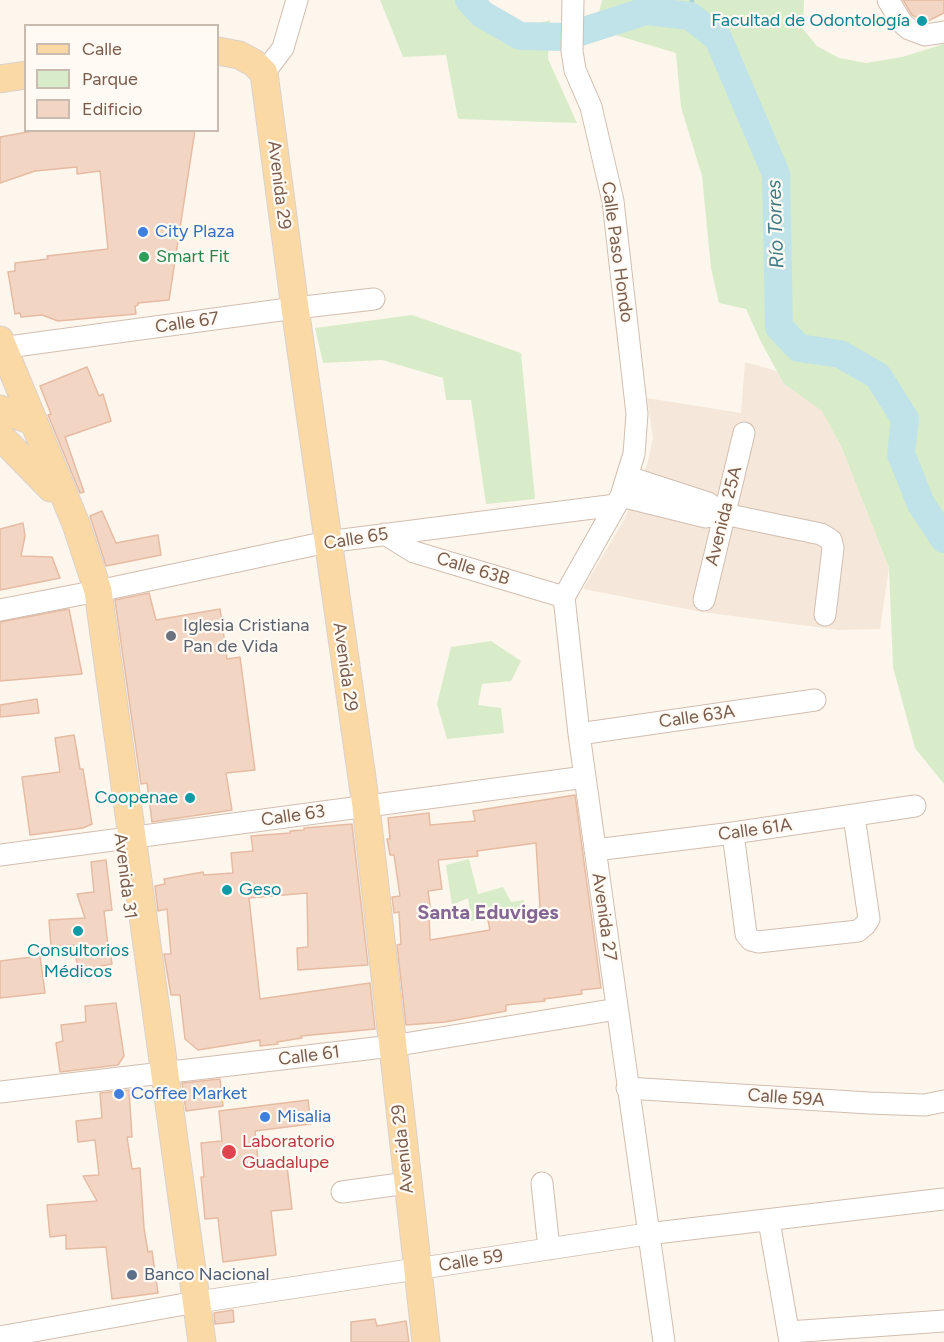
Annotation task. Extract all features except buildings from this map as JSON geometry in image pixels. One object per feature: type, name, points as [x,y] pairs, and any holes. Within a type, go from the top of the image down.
[{"type":"main road","points":[[219,51],[239,55],[254,63],[264,74]]},
{"type":"main road","name":"Avenida 29","points":[[264,74],[327,542],[366,806],[426,1342]]},
{"type":"main road","points":[[0,79],[24,75]]},
{"type":"main road","points":[[1,351],[19,417]]},
{"type":"main road","name":"Avenida 31","points":[[19,417],[68,528],[92,592]]},
{"type":"main road","name":"Avenida 31","points":[[19,417],[75,524],[92,592],[157,1074],[191,1303],[202,1342]]},
{"type":"main road","points":[[0,436],[51,488]]},
{"type":"main road","name":"Avenida 31","points":[[190,1342],[191,1303]]},
{"type":"street","points":[[264,74],[283,48],[297,0]]},
{"type":"street","name":"Calle Paso Hondo","points":[[573,0],[572,51],[575,70],[591,107],[613,201],[638,414],[634,454],[622,493]]},
{"type":"street","points":[[888,0],[902,23],[909,29],[925,35],[944,32]]},
{"type":"street","name":"Calle 67","points":[[1,351],[295,308],[374,299]]},
{"type":"street","name":"Avenida 25A","points":[[704,600],[744,433]]},
{"type":"street","points":[[564,597],[622,493]]},
{"type":"street","name":"Calle 65","points":[[0,610],[327,542],[622,493],[706,517],[724,514],[821,534],[831,540],[833,548],[825,615]]},
{"type":"street","name":"Calle 63B","points":[[385,534],[414,552],[564,597]]},
{"type":"street","name":"Avenida 27","points":[[564,597],[579,734],[647,1234],[664,1342]]},
{"type":"street","name":"Calle 63A","points":[[579,734],[815,700]]},
{"type":"street","name":"Calle 63","points":[[0,855],[585,777]]},
{"type":"street","name":"Calle 61A","points":[[595,850],[733,833],[915,806]]},
{"type":"street","points":[[733,833],[746,934],[751,940],[758,942],[858,931],[869,919],[854,816]]},
{"type":"street","name":"Calle 61","points":[[0,1092],[392,1046],[616,1009]]},
{"type":"street","name":"Calle 59A","points":[[627,1088],[869,1103],[925,1105],[944,1101]]},
{"type":"street","points":[[342,1192],[407,1183]]},
{"type":"street","points":[[542,1184],[549,1249]]},
{"type":"street","name":"Calle 59","points":[[0,1337],[191,1303],[647,1234],[944,1199]]},
{"type":"street","points":[[769,1221],[790,1337],[944,1321]]},
{"type":"shaded area","points":[[745,362],[777,371],[784,384],[823,411],[841,446],[889,568],[880,629],[839,630],[702,612],[583,589],[624,520],[647,465],[653,438],[647,398],[741,413]]},
{"type":"green space","points":[[380,0],[476,0],[521,29],[550,20],[548,59],[577,123],[458,119],[446,55],[403,57]]},
{"type":"green space","points":[[602,0],[804,0],[803,29],[817,46],[839,58],[866,63],[902,57],[944,44],[944,784],[915,748],[893,667],[889,568],[841,446],[822,411],[784,384],[746,309],[719,303],[711,268],[702,176],[681,107],[676,53],[595,29]]},
{"type":"green space","points":[[412,315],[521,353],[535,499],[486,504],[471,400],[446,400],[443,378],[382,360],[323,363],[315,328]]},
{"type":"green space","points":[[491,641],[521,661],[511,681],[482,684],[478,705],[501,708],[504,733],[447,739],[437,704],[451,647]]},
{"type":"green space","points":[[469,859],[478,894],[503,887],[511,902],[524,900],[526,911],[471,921],[468,898],[452,905],[446,865]]},
{"type":"waterway","name":"Río Torres","points":[[469,0],[482,14],[520,36],[565,37],[646,11],[690,16],[718,38],[776,174],[779,327],[799,348],[840,354],[878,376],[905,419],[901,454],[921,504],[944,539]]},
{"type":"waterway","points":[[690,16],[692,0]]},
{"type":"place","name":"Facultad de Odontología","points":[[922,21]]},
{"type":"place","name":"City Plaza","points":[[143,232]]},
{"type":"place","name":"Smart Fit","points":[[144,257]]},
{"type":"place","name":"Iglesia Cristiana Pan de Vida","points":[[171,636]]},
{"type":"place","name":"Coopenae","points":[[190,798]]},
{"type":"place","name":"Geso","points":[[227,890]]},
{"type":"place","name":"Consultorios Médicos","points":[[78,931]]},
{"type":"place","name":"Coffee Market","points":[[119,1094]]},
{"type":"place","name":"Misalia","points":[[265,1117]]},
{"type":"place","name":"Laboratorio Guadalupe","points":[[229,1152]]},
{"type":"place","name":"Banco Nacional","points":[[132,1275]]},
{"type":"district","name":"Santa Eduviges","points":[[488,913]]}]
